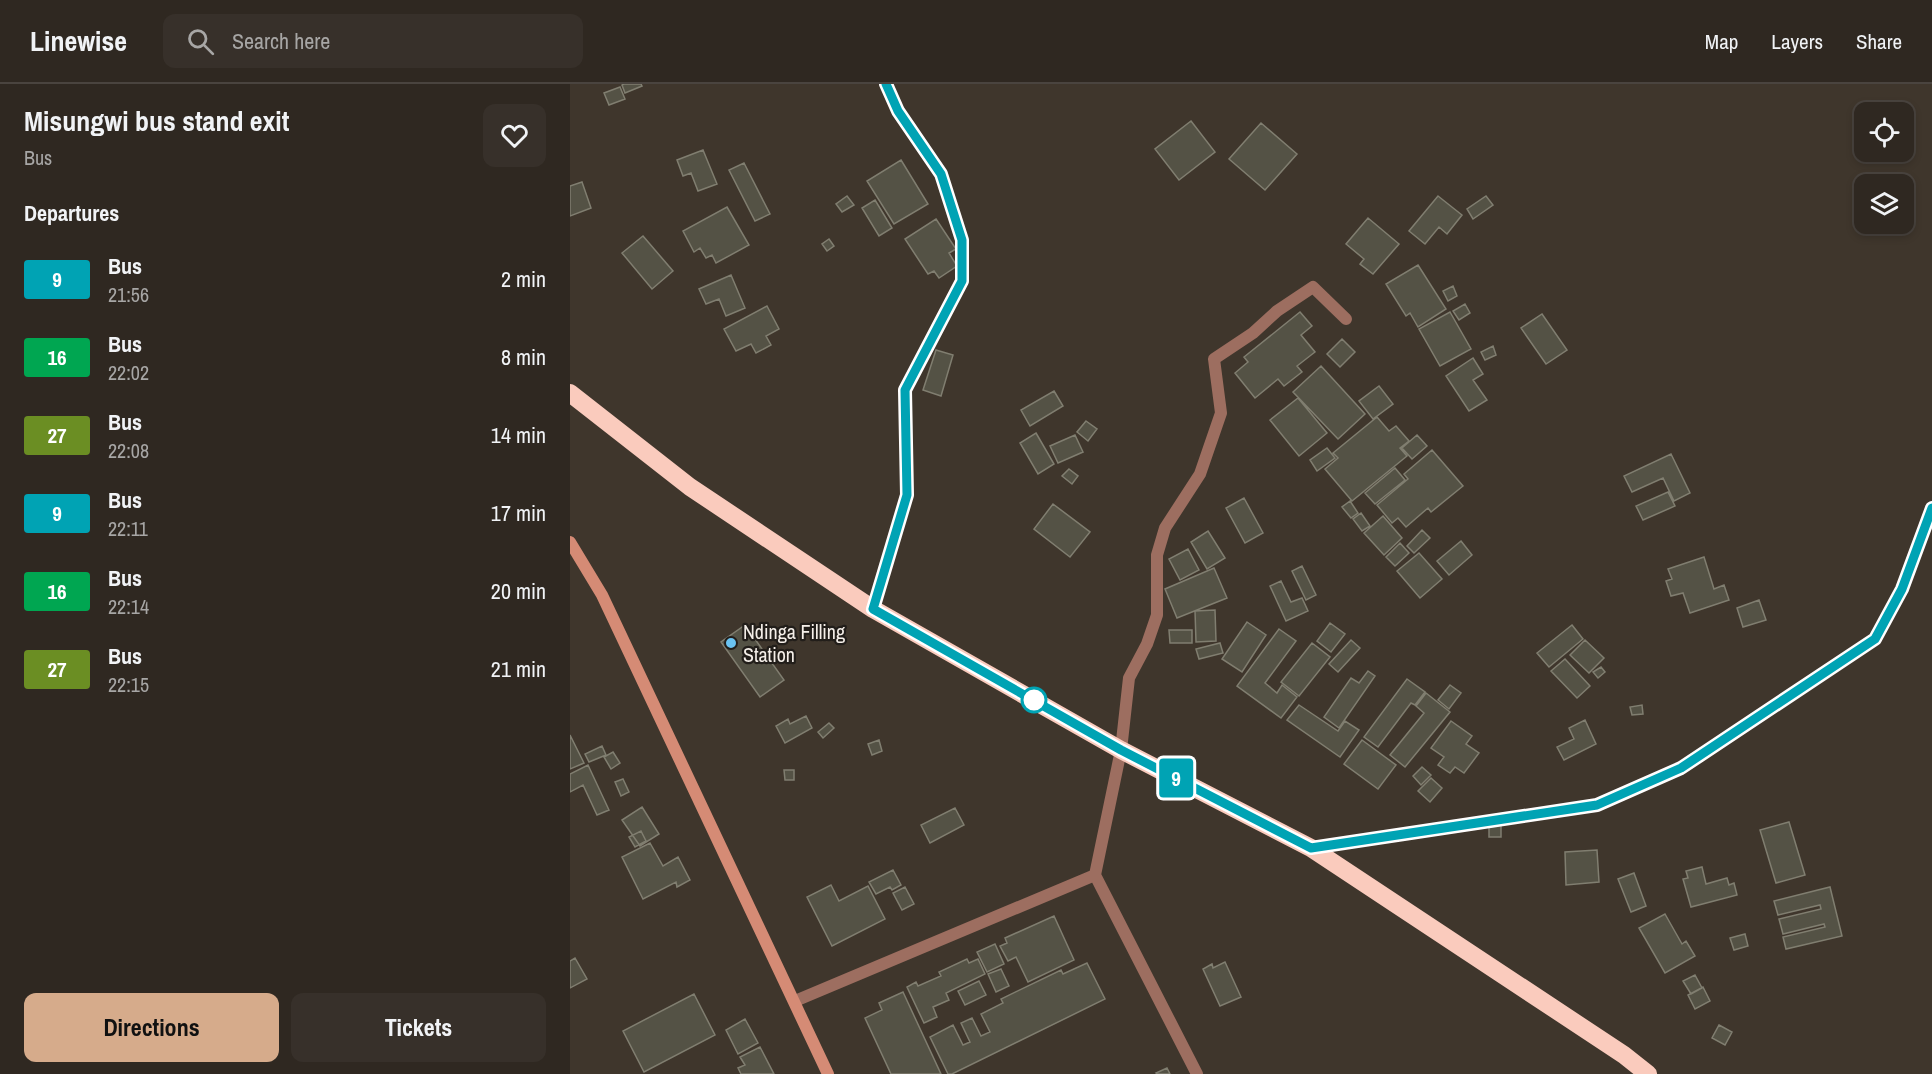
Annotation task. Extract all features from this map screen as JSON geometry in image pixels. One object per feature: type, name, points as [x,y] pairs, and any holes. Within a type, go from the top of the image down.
[{"type":"highway","points":[[570,393],[690,487],[873,609],[1121,750],[1311,848],[1624,1055],[1648,1074]]},
{"type":"street","points":[[873,609],[907,495],[905,390],[962,281],[962,240],[941,174],[898,111],[886,84]]},
{"type":"street","points":[[1197,1074],[1095,875],[1121,750],[1129,678],[1147,644],[1157,615],[1157,555],[1166,528],[1200,474],[1221,413],[1214,359],[1253,333],[1277,311],[1313,287],[1346,319]]},
{"type":"street","points":[[1311,848],[1597,805],[1681,768],[1875,639],[1902,589],[1932,508]]},
{"type":"street","points":[[570,542],[602,595],[828,1074]]},
{"type":"street","points":[[795,1001],[1095,875]]},
{"type":"building","points":[[641,84],[642,86],[625,93],[622,85]]},
{"type":"building","points":[[620,87],[625,99],[609,105],[604,93]]},
{"type":"building","points":[[1191,121],[1215,152],[1179,180],[1155,149]]},
{"type":"building","points":[[1261,123],[1297,154],[1265,190],[1229,159]]},
{"type":"building","points":[[703,150],[717,184],[698,191],[691,173],[683,176],[677,160]]},
{"type":"building","points":[[901,160],[928,204],[894,224],[867,181]]},
{"type":"building","points":[[744,163],[770,214],[755,221],[729,170]]},
{"type":"building","points":[[582,182],[591,208],[570,216],[570,186]]},
{"type":"building","points":[[847,196],[854,205],[842,212],[836,204]]},
{"type":"building","points":[[1438,196],[1462,215],[1447,234],[1439,227],[1425,244],[1409,231]]},
{"type":"building","points":[[1486,196],[1493,205],[1473,219],[1467,209]]},
{"type":"building","points":[[875,200],[892,228],[879,236],[862,208]]},
{"type":"building","points":[[727,207],[749,245],[716,263],[712,255],[706,258],[700,248],[694,252],[683,231]]},
{"type":"building","points":[[1368,218],[1399,244],[1373,274],[1360,264],[1364,259],[1346,244]]},
{"type":"building","points":[[936,219],[956,249],[949,253],[957,266],[939,278],[934,271],[928,274],[905,239]]},
{"type":"building","points":[[643,236],[673,271],[652,289],[622,253]]},
{"type":"building","points":[[829,239],[834,246],[827,251],[822,244]]},
{"type":"building","points":[[1418,265],[1446,309],[1418,327],[1410,313],[1406,316],[1386,284]]},
{"type":"building","points":[[731,275],[745,308],[726,316],[719,299],[706,304],[699,289]]},
{"type":"building","points":[[1453,286],[1457,296],[1448,301],[1443,291]]},
{"type":"building","points":[[1465,304],[1470,313],[1459,320],[1453,311]]},
{"type":"building","points":[[767,306],[779,329],[766,336],[771,345],[756,353],[751,344],[736,351],[724,329]]},
{"type":"building","points":[[1300,312],[1312,326],[1301,335],[1315,352],[1297,366],[1302,372],[1284,386],[1278,379],[1255,398],[1235,373],[1248,362],[1244,357]]},
{"type":"building","points":[[1450,312],[1471,349],[1440,366],[1419,329]]},
{"type":"building","points":[[1542,314],[1567,350],[1546,364],[1521,328]]},
{"type":"building","points":[[1342,339],[1355,352],[1340,367],[1327,354]]},
{"type":"building","points":[[1493,346],[1496,355],[1485,360],[1481,352]]},
{"type":"building","points":[[936,350],[953,355],[941,396],[923,390]]},
{"type":"building","points":[[1473,358],[1483,374],[1473,380],[1487,400],[1469,411],[1446,376]]},
{"type":"building","points":[[1321,366],[1365,414],[1338,439],[1293,392]]},
{"type":"building","points":[[1379,386],[1393,404],[1373,419],[1359,401]]},
{"type":"building","points":[[1054,391],[1063,406],[1030,426],[1021,410]]},
{"type":"building","points":[[1298,398],[1327,433],[1299,456],[1270,420]]},
{"type":"building","points":[[1377,417],[1389,431],[1396,426],[1409,441],[1400,448],[1407,456],[1352,501],[1325,469],[1338,458],[1333,453]]},
{"type":"building","points":[[1086,421],[1097,429],[1088,441],[1077,432]]},
{"type":"building","points":[[1036,433],[1054,464],[1038,474],[1020,443]]},
{"type":"building","points":[[1075,435],[1083,452],[1058,463],[1050,446]]},
{"type":"building","points":[[1417,435],[1427,446],[1412,459],[1402,448]]},
{"type":"building","points":[[1327,448],[1335,458],[1317,471],[1310,460]]},
{"type":"building","points":[[1432,450],[1463,486],[1431,512],[1428,508],[1406,527],[1398,518],[1392,523],[1377,505],[1408,479],[1404,474]]},
{"type":"building","points":[[1671,454],[1690,493],[1674,501],[1663,478],[1632,492],[1624,476]]},
{"type":"building","points":[[1395,468],[1405,480],[1375,504],[1365,493]]},
{"type":"building","points":[[1069,469],[1078,476],[1072,484],[1062,476]]},
{"type":"building","points":[[1668,492],[1675,506],[1643,520],[1636,506]]},
{"type":"building","points":[[1244,498],[1263,533],[1245,543],[1226,508]]},
{"type":"building","points":[[1350,501],[1358,513],[1351,518],[1342,507]]},
{"type":"building","points":[[1053,504],[1090,532],[1070,557],[1034,529]]},
{"type":"building","points":[[1361,513],[1370,526],[1362,531],[1353,519]]},
{"type":"building","points":[[1383,516],[1402,538],[1384,555],[1364,533]]},
{"type":"building","points":[[1422,530],[1430,538],[1414,553],[1407,546]]},
{"type":"building","points":[[1208,531],[1225,558],[1207,569],[1191,542]]},
{"type":"building","points":[[1461,541],[1472,555],[1449,575],[1437,561]]},
{"type":"building","points":[[1400,543],[1409,553],[1395,566],[1386,557]]},
{"type":"building","points":[[1188,549],[1199,570],[1180,580],[1169,559]]},
{"type":"building","points":[[1419,553],[1442,579],[1420,598],[1397,571]]},
{"type":"building","points":[[1704,557],[1714,589],[1724,585],[1729,600],[1690,613],[1683,593],[1671,596],[1666,581],[1672,579],[1668,569]]},
{"type":"building","points":[[1302,566],[1316,595],[1306,600],[1292,571]]},
{"type":"building","points":[[1214,568],[1227,598],[1177,618],[1165,589]]},
{"type":"building","points":[[1281,581],[1291,602],[1302,598],[1308,611],[1286,621],[1270,586]]},
{"type":"building","points":[[1759,600],[1766,620],[1743,627],[1737,608]]},
{"type":"building","points":[[1215,610],[1216,641],[1196,642],[1195,611]]},
{"type":"building","points":[[1247,622],[1266,635],[1242,672],[1222,659]]},
{"type":"building","points":[[1330,623],[1345,634],[1331,652],[1317,641]]},
{"type":"building","points":[[745,625],[784,680],[760,697],[721,642]]},
{"type":"building","points":[[1572,625],[1583,639],[1549,667],[1537,653]]},
{"type":"building","points":[[1279,629],[1296,641],[1265,683],[1277,693],[1282,685],[1297,697],[1281,718],[1237,686]]},
{"type":"building","points":[[1169,630],[1192,630],[1192,643],[1170,643]]},
{"type":"building","points":[[1351,640],[1360,648],[1338,672],[1329,664]]},
{"type":"building","points":[[1585,640],[1604,658],[1589,673],[1570,655]]},
{"type":"building","points":[[1220,643],[1223,653],[1199,659],[1196,649]]},
{"type":"building","points":[[1312,643],[1330,657],[1299,696],[1281,682]]},
{"type":"building","points":[[1565,659],[1590,686],[1577,698],[1551,671]]},
{"type":"building","points":[[1601,667],[1605,672],[1598,678],[1593,672]]},
{"type":"building","points":[[1368,671],[1375,676],[1339,728],[1324,717],[1351,678],[1359,683]]},
{"type":"building","points":[[1407,679],[1425,692],[1415,705],[1411,703],[1378,747],[1364,737]]},
{"type":"building","points":[[1450,685],[1461,693],[1449,709],[1438,700]]},
{"type":"building","points":[[1426,693],[1450,712],[1405,767],[1390,755],[1424,713],[1416,706]]},
{"type":"building","points":[[1299,705],[1338,731],[1345,721],[1359,730],[1340,757],[1287,720]]},
{"type":"building","points":[[1642,705],[1643,714],[1632,715],[1630,707]]},
{"type":"building","points":[[806,716],[812,728],[785,743],[776,726],[788,719],[790,724]]},
{"type":"building","points":[[1585,720],[1596,744],[1564,760],[1557,747],[1574,739],[1569,728]]},
{"type":"building","points":[[1451,721],[1472,736],[1466,744],[1479,753],[1464,773],[1455,767],[1450,773],[1438,765],[1444,757],[1431,748]]},
{"type":"building","points":[[829,723],[834,728],[823,738],[818,732]]},
{"type":"building","points":[[570,735],[584,763],[570,769]]},
{"type":"building","points":[[879,740],[882,751],[872,755],[868,744]]},
{"type":"building","points":[[1362,740],[1396,765],[1378,789],[1344,764]]},
{"type":"building","points":[[602,746],[606,755],[589,762],[585,754]]},
{"type":"building","points":[[613,752],[620,763],[611,769],[604,757]]},
{"type":"building","points":[[588,765],[609,810],[597,815],[583,785],[570,792],[570,774]]},
{"type":"building","points":[[1422,767],[1431,775],[1421,785],[1413,776]]},
{"type":"building","points":[[784,770],[794,770],[794,780],[785,780]]},
{"type":"building","points":[[1431,778],[1442,788],[1430,802],[1418,791]]},
{"type":"building","points":[[623,779],[629,792],[621,796],[615,782]]},
{"type":"building","points":[[642,807],[659,834],[640,846],[622,820]]},
{"type":"building","points":[[955,808],[964,825],[930,843],[921,825]]},
{"type":"building","points":[[1789,822],[1805,875],[1776,883],[1760,830]]},
{"type":"building","points":[[1489,823],[1501,823],[1501,837],[1489,837]]},
{"type":"building","points":[[641,831],[646,841],[635,847],[629,837]]},
{"type":"building","points":[[650,843],[663,866],[678,857],[690,880],[677,887],[676,882],[643,899],[622,857]]},
{"type":"building","points":[[1597,850],[1599,882],[1566,885],[1565,852]]},
{"type":"building","points":[[1702,867],[1706,884],[1727,878],[1729,885],[1734,883],[1737,895],[1691,907],[1683,879],[1688,878],[1686,871]]},
{"type":"building","points":[[893,870],[901,885],[892,890],[890,887],[876,894],[869,882]]},
{"type":"building","points":[[1634,873],[1646,906],[1631,912],[1618,879]]},
{"type":"building","points":[[831,885],[839,901],[868,886],[885,919],[832,946],[807,897]]},
{"type":"building","points":[[905,887],[914,904],[902,910],[893,893]]},
{"type":"building","points":[[1830,887],[1842,936],[1786,949],[1783,937],[1825,927],[1824,924],[1783,934],[1779,919],[1821,909],[1820,905],[1778,915],[1774,901]]},
{"type":"building","points":[[1665,914],[1682,944],[1686,941],[1695,956],[1665,973],[1639,928]]},
{"type":"building","points":[[1054,916],[1074,960],[1028,982],[1016,957],[1008,961],[1000,946],[1007,943],[1005,938]]},
{"type":"building","points":[[1745,934],[1748,946],[1734,950],[1730,938]]},
{"type":"building","points":[[995,944],[1004,964],[987,972],[977,952]]},
{"type":"building","points":[[575,958],[587,979],[570,988],[570,961]]},
{"type":"building","points":[[967,959],[969,963],[978,959],[985,974],[946,993],[949,1000],[933,1007],[937,1017],[924,1023],[907,987],[916,982],[918,986],[941,976],[939,972]]},
{"type":"building","points":[[1225,962],[1241,997],[1220,1006],[1203,969],[1212,964],[1213,968]]},
{"type":"building","points":[[1087,963],[1105,999],[948,1074],[930,1037],[953,1025],[963,1045],[970,1042],[961,1023],[972,1018],[981,1036],[990,1032],[981,1014],[1003,1003],[1001,999],[1061,970],[1063,974]]},
{"type":"building","points":[[1001,969],[1009,986],[996,992],[988,974]]},
{"type":"building","points":[[1695,975],[1702,988],[1691,994],[1683,981]]},
{"type":"building","points":[[979,981],[986,995],[965,1005],[958,991]]},
{"type":"building","points":[[1703,987],[1710,1001],[1695,1009],[1688,995]]},
{"type":"building","points":[[903,992],[941,1074],[891,1074],[865,1018],[882,1010],[879,1003]]},
{"type":"building","points":[[694,994],[715,1035],[644,1072],[623,1031]]},
{"type":"building","points":[[745,1019],[758,1043],[738,1054],[726,1030]]},
{"type":"building","points":[[1719,1025],[1732,1032],[1725,1045],[1712,1038]]},
{"type":"building","points":[[760,1047],[774,1074],[741,1074],[738,1068],[745,1065],[740,1057]]},
{"type":"building","points":[[1167,1068],[1170,1074],[1156,1073]]},
{"type":"bus line","name":"9","points":[[886,84],[898,111],[941,174],[962,240],[962,281],[905,390],[907,495],[873,609],[1121,750],[1311,848],[1597,805],[1681,768],[1875,639],[1902,589],[1932,508]]},
{"type":"place","name":"Ndinga Filling Station","points":[[731,643]]}]
